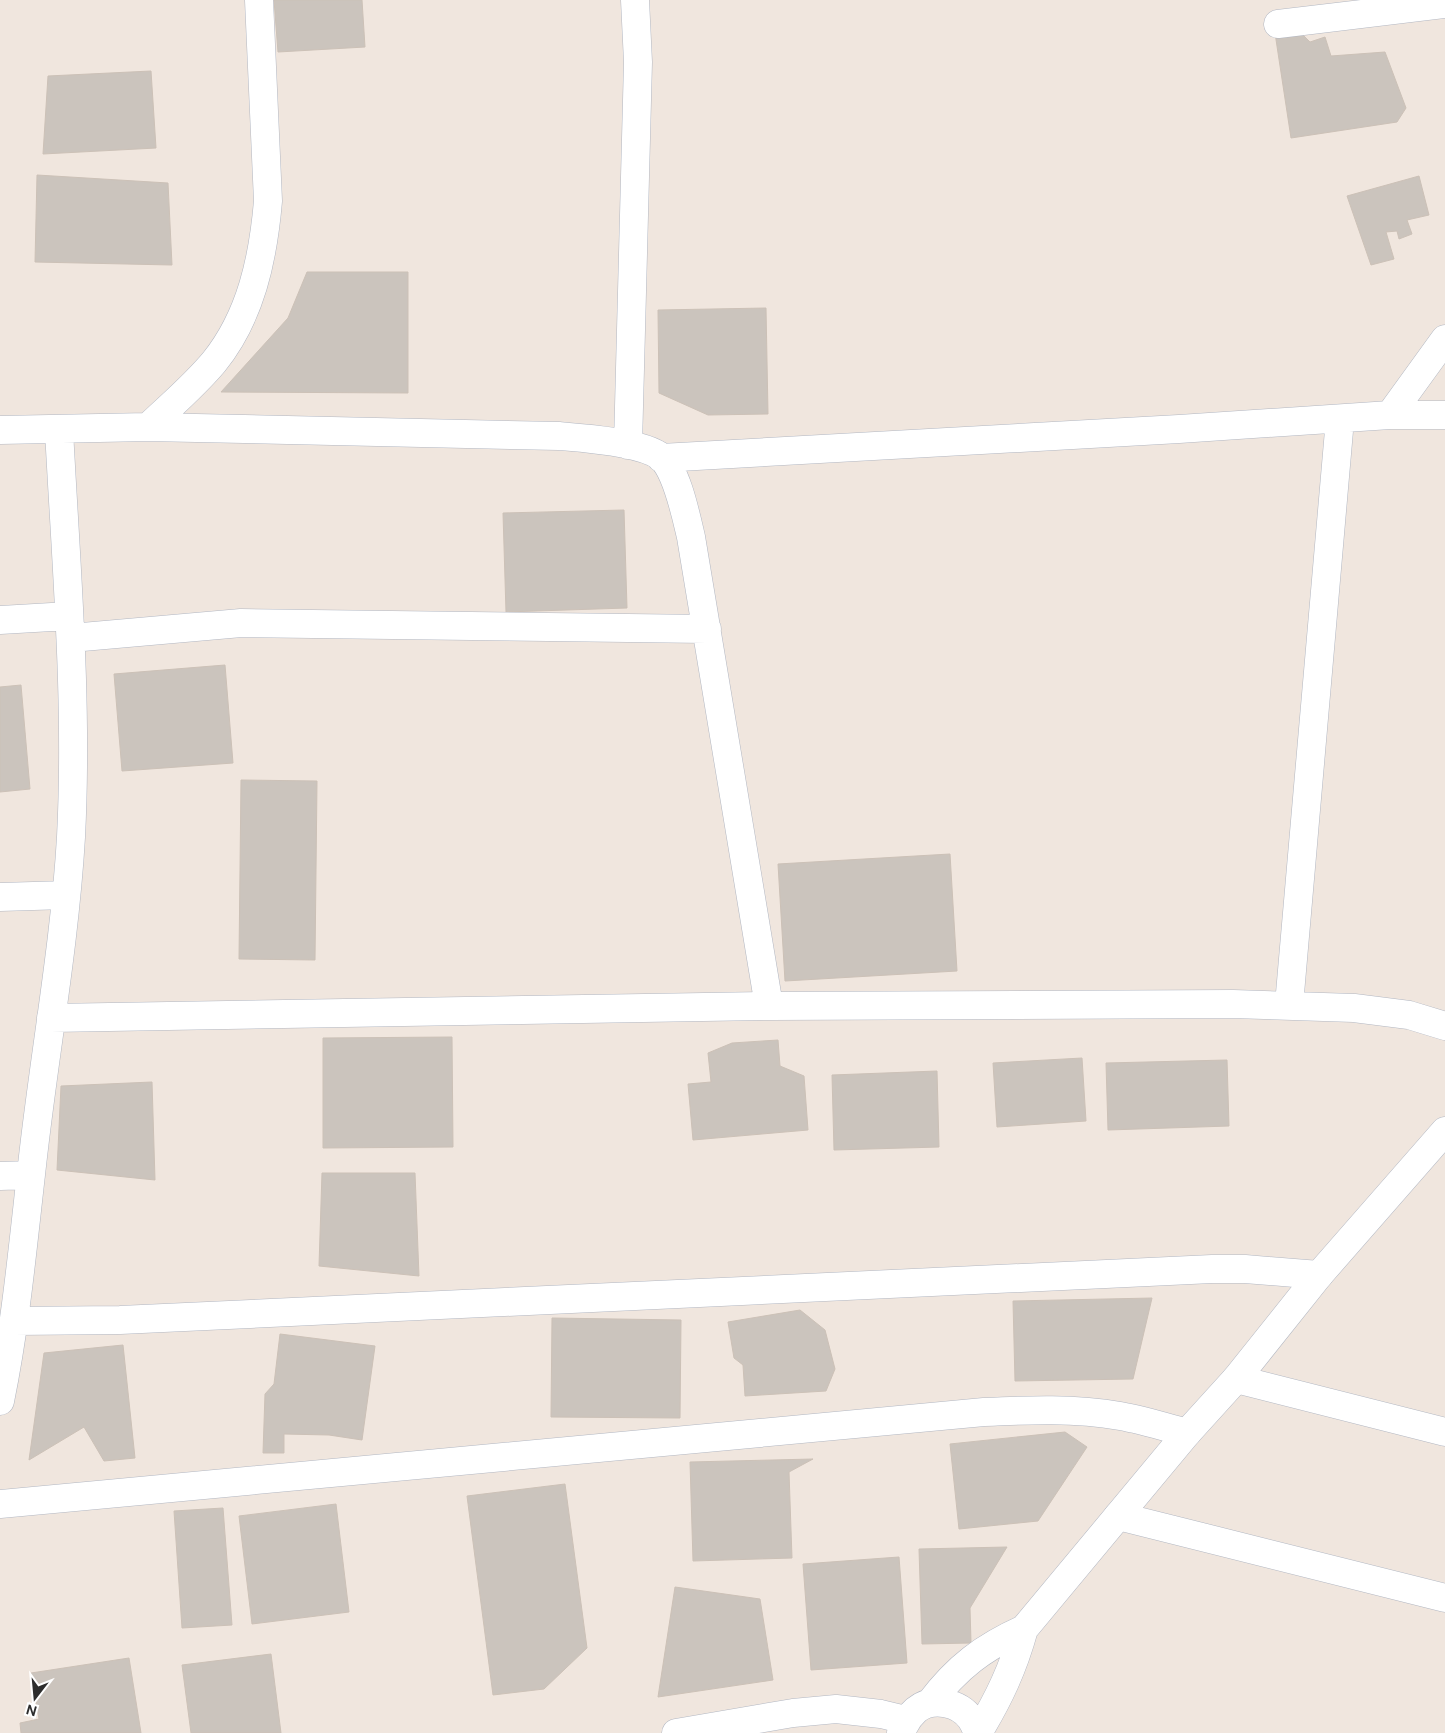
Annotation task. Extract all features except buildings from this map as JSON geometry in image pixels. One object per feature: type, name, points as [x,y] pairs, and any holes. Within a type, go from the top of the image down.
[{"type":"street","points":[[148,427],[192,386],[230,341],[242,320],[256,276],[266,227],[268,201],[259,0]]},
{"type":"street","points":[[628,446],[638,62],[635,0]]},
{"type":"street","points":[[1278,24],[1445,4]]},
{"type":"street","points":[[1390,415],[1445,339]]},
{"type":"street","points":[[0,430],[148,427],[559,436],[605,440],[661,458],[1179,429],[1390,415],[1445,415]]},
{"type":"street","points":[[1289,1005],[1340,419]]},
{"type":"street","points":[[0,1401],[14,1321],[66,895],[71,838],[73,780],[70,627],[59,430]]},
{"type":"street","points":[[661,458],[672,474],[682,500],[691,537],[770,1006]]},
{"type":"street","points":[[0,620],[70,627],[241,623],[707,629]]},
{"type":"street","points":[[0,897],[66,895]]},
{"type":"street","points":[[51,1018],[770,1006],[1160,1004],[1289,1005],[1354,1008],[1409,1016],[1445,1026]]},
{"type":"street","points":[[978,1733],[1006,1684],[1024,1629],[1187,1433],[1236,1379],[1319,1275],[1445,1131]]},
{"type":"street","points":[[0,1176],[31,1175]]},
{"type":"street","points":[[14,1321],[120,1320],[1212,1269],[1245,1269],[1319,1275]]},
{"type":"street","points":[[1236,1379],[1445,1432]]},
{"type":"street","points":[[0,1504],[984,1412],[1032,1410],[1084,1412],[1154,1423],[1187,1433]]},
{"type":"street","points":[[1118,1516],[1445,1598]]},
{"type":"street","points":[[930,1703],[945,1683],[980,1652],[1024,1629]]},
{"type":"street","points":[[676,1733],[793,1713],[836,1709],[881,1714],[903,1727],[917,1709],[930,1703],[946,1703],[960,1708],[971,1718],[978,1733]]}]
